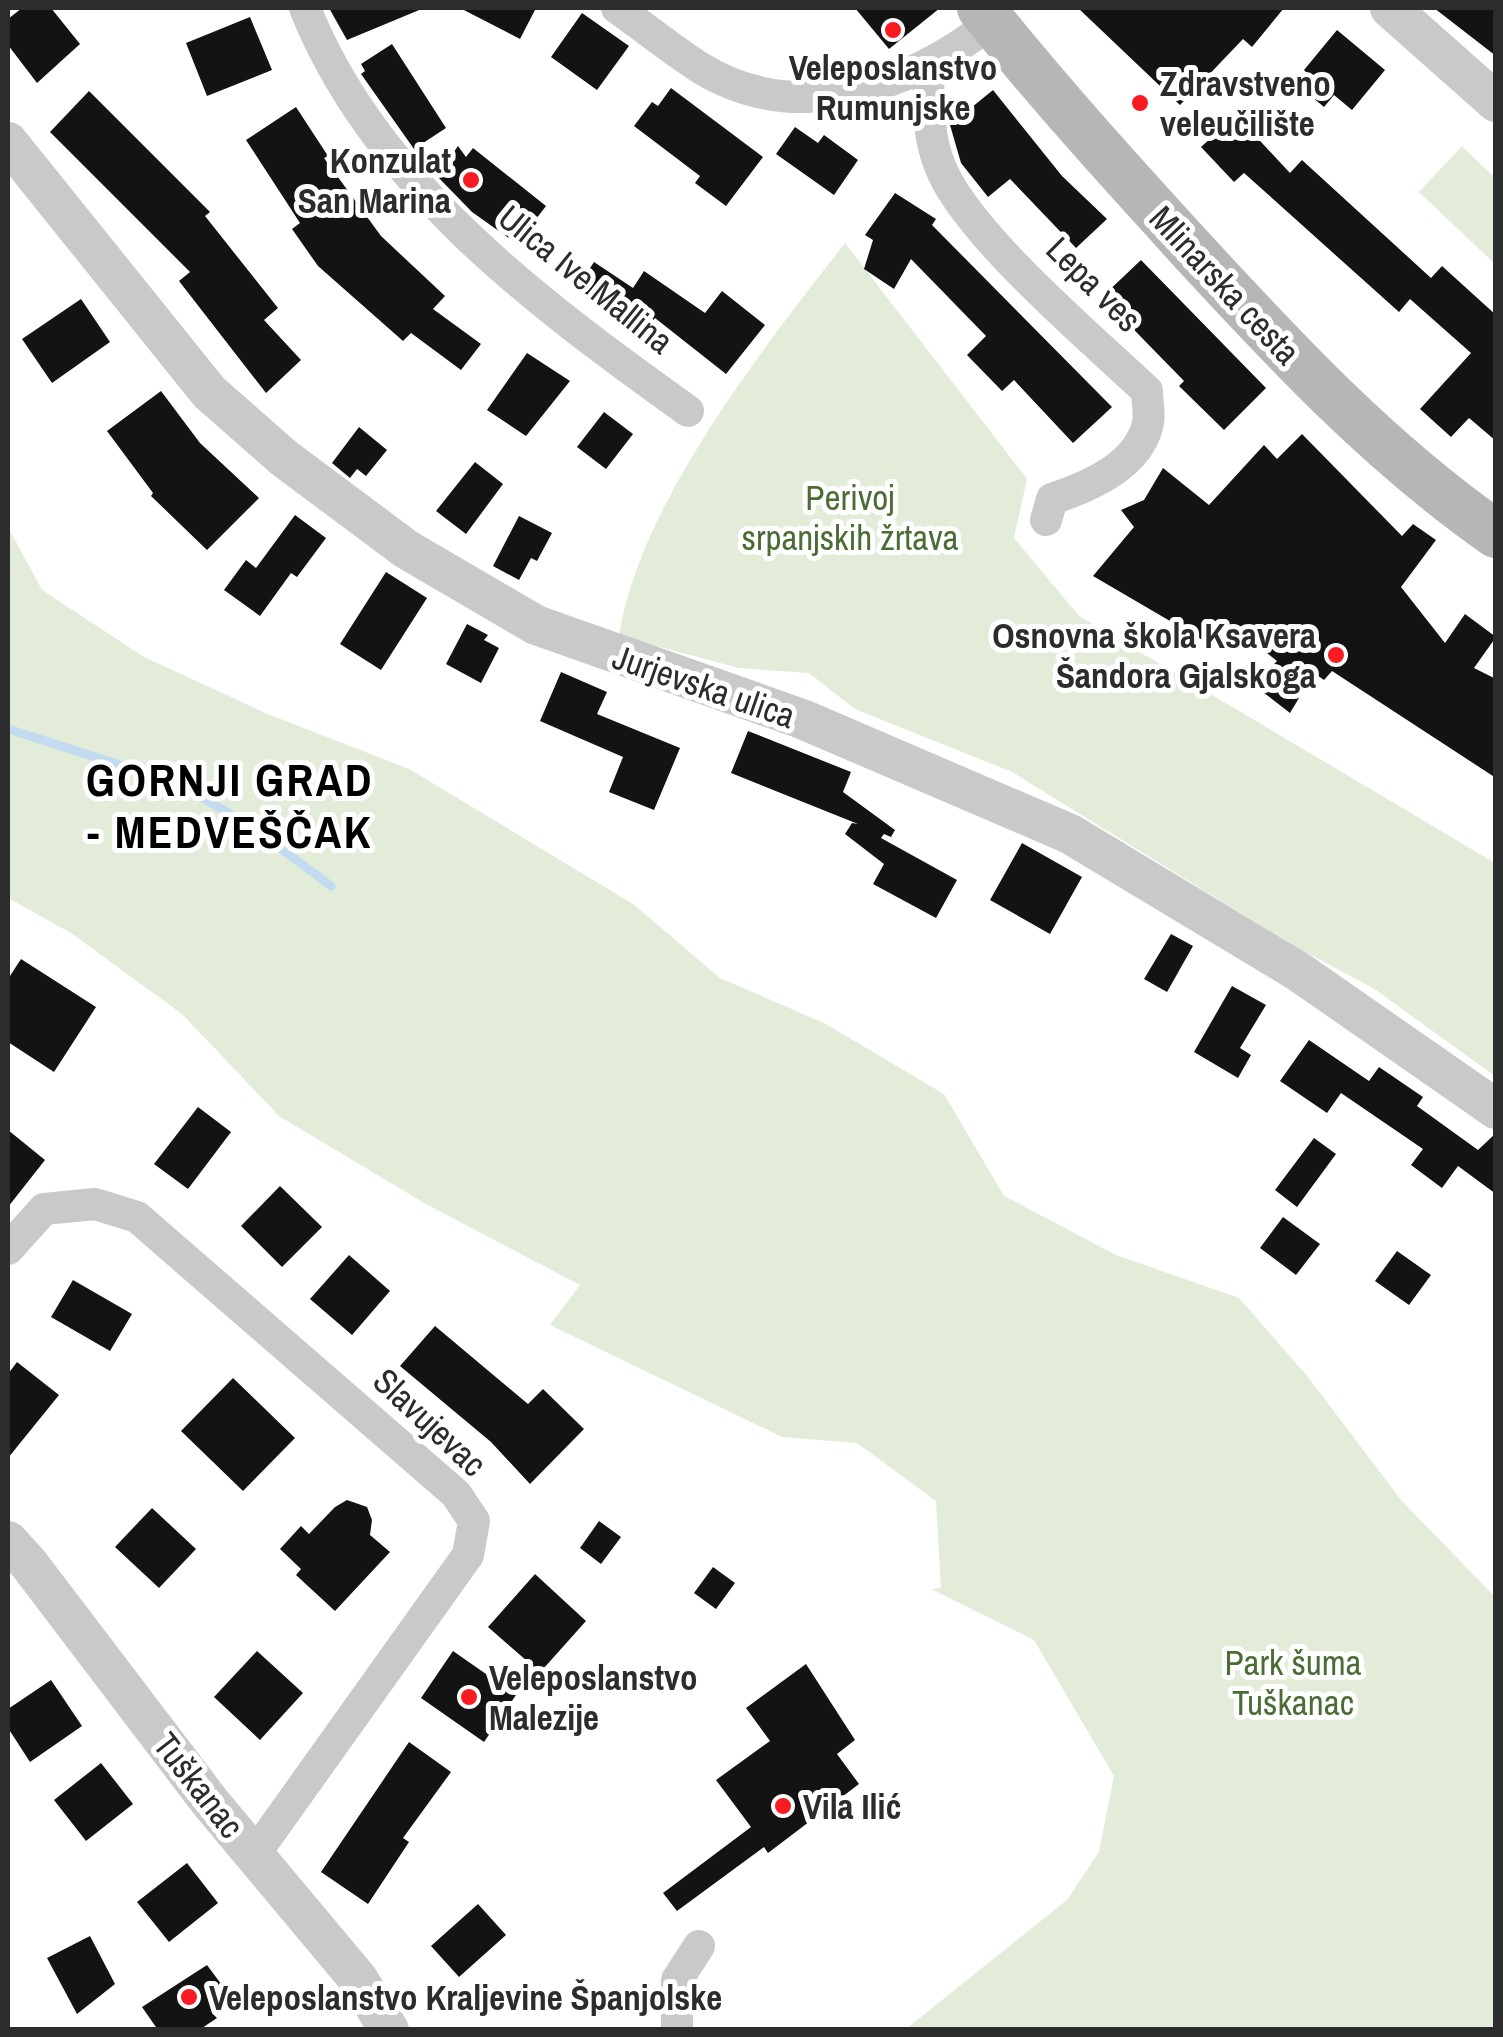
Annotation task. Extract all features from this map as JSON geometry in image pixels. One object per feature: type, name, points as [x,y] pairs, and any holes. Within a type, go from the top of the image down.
[{"type":"main road","name":"Mlinarska cesta","points":[[986,15],[1124,176],[1314,382],[1430,487],[1496,534]]},
{"type":"street","name":"Ulica Ive Mallina","points":[[305,8],[314,32],[390,154],[480,250],[688,410]]},
{"type":"street","points":[[618,8],[700,68],[757,92],[828,96],[864,90],[928,68],[986,15]]},
{"type":"street","points":[[1390,8],[1496,102]]},
{"type":"street","name":"Lepa ves","points":[[928,68],[930,135],[951,192],[1002,249],[1147,391],[1148,424],[1129,457],[1091,486],[1052,499],[1046,520]]},
{"type":"street","name":"Jurjevska ulica","points":[[8,142],[209,392],[284,458],[406,549],[536,625],[802,718],[1070,834],[1299,972],[1496,1109]]},
{"type":"street","name":"Slavujevac","points":[[8,1249],[44,1209],[95,1204],[138,1217],[456,1494],[474,1521],[468,1555],[254,1855]]},
{"type":"street","name":"Tuškanac","points":[[8,1542],[30,1564],[254,1855],[358,1979],[390,2030]]},
{"type":"street","points":[[678,2030],[677,1980],[699,1946]]},
{"type":"green space","points":[[1462,146],[1495,178],[1495,264],[1419,192]]},
{"type":"green space","name":"Perivoj srpanjskih žrtava","points":[[845,243],[1027,479],[1014,538],[1079,616],[1495,863],[1495,1076],[1373,988],[1294,946],[1012,772],[855,709],[809,673],[739,668],[619,636],[631,585],[678,481],[743,378]]},
{"type":"green space","name":"Park šuma Tuškanac","points":[[8,527],[42,590],[144,657],[270,715],[409,769],[633,904],[720,978],[824,1023],[944,1094],[1004,1196],[1116,1255],[1239,1298],[1308,1377],[1401,1500],[1495,1597],[1495,2029],[906,2029],[1067,1900],[1099,1852],[1114,1776],[1034,1640],[931,1589],[941,1588],[936,1501],[857,1443],[782,1437],[550,1325],[580,1285],[426,1204],[279,1116],[182,1014],[71,933],[8,898]]},
{"type":"building","points":[[22,8],[51,8],[80,44],[37,83],[8,45],[8,19]]},
{"type":"building","points":[[329,8],[424,8],[347,40]]},
{"type":"building","points":[[460,8],[536,8],[520,39]]},
{"type":"building","name":"Veleposlanstvo Rumunjske","points":[[855,8],[940,8],[889,49]]},
{"type":"building","points":[[1078,8],[1284,8],[1252,47],[1243,39],[1180,105]]},
{"type":"building","points":[[1434,8],[1496,8],[1496,56]]},
{"type":"building","points":[[582,13],[629,46],[597,90],[551,57]]},
{"type":"building","points":[[250,17],[272,70],[207,96],[186,43]]},
{"type":"building","points":[[1337,30],[1385,70],[1352,110],[1334,95],[1324,107],[1301,88],[1311,77],[1304,70]]},
{"type":"building","points":[[392,44],[446,128],[414,149],[361,74],[365,71],[361,64]]},
{"type":"building","points":[[671,88],[763,157],[726,206],[695,183],[700,176],[634,126],[652,102],[658,106]]},
{"type":"building","points":[[993,90],[1062,176],[1107,219],[1076,248],[1010,179],[988,197],[961,163],[950,125]]},
{"type":"building","points":[[89,91],[210,212],[205,216],[278,308],[264,320],[301,360],[266,393],[179,281],[190,272],[50,132]]},
{"type":"building","points":[[296,107],[328,156],[324,158],[381,236],[445,296],[433,309],[481,344],[461,370],[411,333],[403,341],[318,266],[292,229],[300,223],[246,140]]},
{"type":"building","points":[[1236,115],[1290,173],[1302,160],[1431,278],[1442,266],[1496,315],[1496,441],[1469,418],[1451,437],[1420,409],[1471,353],[1410,299],[1399,312],[1244,173],[1234,182],[1201,147]]},
{"type":"building","points":[[795,127],[818,143],[824,135],[858,160],[834,195],[776,154]]},
{"type":"building","points":[[458,146],[466,157],[473,148],[546,206],[517,244],[472,212],[437,176]]},
{"type":"building","points":[[895,193],[936,219],[932,225],[1112,407],[1073,443],[1014,380],[1002,391],[967,355],[986,336],[911,259],[894,289],[864,269],[873,240],[865,235]]},
{"type":"building","points":[[1141,260],[1266,388],[1224,430],[1179,386],[1184,381],[1102,297]]},
{"type":"building","points":[[594,262],[633,288],[644,271],[705,313],[722,291],[765,325],[726,374],[655,318],[641,339],[611,319],[615,313],[577,288]]},
{"type":"building","points":[[81,299],[110,342],[52,383],[22,339]]},
{"type":"building","points":[[527,353],[570,381],[526,436],[487,410]]},
{"type":"building","points":[[161,391],[200,443],[259,498],[207,550],[151,496],[153,493],[107,431]]},
{"type":"building","points":[[604,412],[633,434],[606,469],[577,447]]},
{"type":"building","points":[[359,427],[387,450],[366,476],[357,469],[350,478],[332,463]]},
{"type":"building","name":"Osnovna škola Ksavera Šandora Gjalskoga","points":[[1302,434],[1402,536],[1413,524],[1436,540],[1401,587],[1445,643],[1465,614],[1496,637],[1474,668],[1496,679],[1496,778],[1332,671],[1324,680],[1314,673],[1290,713],[1254,685],[1277,661],[1231,625],[1211,645],[1093,576],[1134,527],[1121,510],[1144,500],[1163,468],[1209,505],[1264,445],[1277,459]]},
{"type":"building","points":[[475,462],[503,484],[466,534],[436,511]]},
{"type":"building","points":[[295,515],[326,538],[297,577],[291,573],[260,616],[224,590],[246,560],[256,568]]},
{"type":"building","points":[[519,516],[552,533],[537,561],[531,558],[519,580],[493,566]]},
{"type":"building","points":[[386,572],[427,598],[381,670],[340,644]]},
{"type":"building","points":[[467,624],[488,635],[484,640],[499,648],[481,683],[446,664]]},
{"type":"building","points":[[561,672],[607,692],[597,714],[680,748],[654,810],[609,792],[623,757],[540,721]]},
{"type":"building","points":[[748,731],[851,772],[843,792],[895,830],[891,837],[884,834],[881,838],[957,880],[936,918],[873,884],[884,864],[845,834],[852,823],[858,824],[731,773]]},
{"type":"building","points":[[1022,843],[1082,877],[1050,934],[990,900]]},
{"type":"building","points":[[1171,934],[1193,946],[1167,992],[1144,979]]},
{"type":"building","points":[[21,959],[96,1007],[54,1072],[8,1042],[8,979]]},
{"type":"building","points":[[1232,986],[1266,1005],[1240,1048],[1251,1055],[1238,1078],[1194,1052]]},
{"type":"building","points":[[1309,1040],[1369,1081],[1379,1067],[1423,1097],[1417,1106],[1478,1150],[1496,1133],[1496,1194],[1458,1166],[1442,1188],[1411,1165],[1423,1149],[1341,1093],[1327,1113],[1280,1081]]},
{"type":"building","points":[[198,1107],[231,1132],[188,1189],[154,1164]]},
{"type":"building","points":[[8,1130],[45,1160],[8,1207]]},
{"type":"building","points":[[1314,1138],[1336,1154],[1297,1207],[1275,1190]]},
{"type":"building","points":[[280,1186],[322,1227],[282,1267],[241,1226]]},
{"type":"building","points":[[1283,1217],[1320,1244],[1296,1275],[1260,1248]]},
{"type":"building","points":[[1397,1251],[1431,1275],[1409,1305],[1375,1281]]},
{"type":"building","points":[[349,1255],[390,1291],[352,1335],[310,1299]]},
{"type":"building","points":[[73,1280],[132,1314],[110,1351],[51,1317]]},
{"type":"building","points":[[435,1326],[528,1404],[543,1389],[584,1429],[530,1484],[491,1442],[400,1366]]},
{"type":"building","points":[[17,1362],[59,1395],[8,1458],[8,1374]]},
{"type":"building","points":[[233,1378],[295,1438],[243,1491],[181,1431]]},
{"type":"building","points":[[347,1500],[367,1507],[372,1520],[370,1535],[390,1552],[335,1611],[296,1575],[301,1569],[280,1549],[301,1526],[309,1534]]},
{"type":"building","points":[[152,1508],[196,1549],[159,1588],[115,1547]]},
{"type":"building","points":[[599,1521],[621,1537],[601,1564],[580,1548]]},
{"type":"building","points":[[713,1567],[735,1583],[716,1609],[694,1593]]},
{"type":"building","points":[[535,1574],[586,1621],[544,1668],[535,1668],[488,1627]]},
{"type":"building","points":[[257,1651],[303,1693],[260,1740],[214,1697]]},
{"type":"building","name":"Veleposlanstvo Malezije","points":[[453,1651],[516,1695],[484,1742],[421,1698]]},
{"type":"building","name":"Vila Ilić","points":[[806,1664],[855,1740],[837,1754],[859,1784],[768,1853],[764,1847],[677,1911],[663,1893],[751,1827],[716,1780],[770,1741],[746,1708]]},
{"type":"building","points":[[51,1680],[82,1726],[30,1762],[8,1728],[8,1709]]},
{"type":"building","points":[[409,1742],[451,1772],[403,1838],[409,1842],[368,1904],[321,1872]]},
{"type":"building","points":[[101,1763],[133,1804],[86,1841],[54,1800]]},
{"type":"building","points":[[187,1863],[218,1903],[169,1942],[137,1902]]},
{"type":"building","points":[[478,1904],[506,1935],[459,1977],[431,1946]]},
{"type":"building","points":[[90,1936],[115,1984],[77,2014],[47,1958]]},
{"type":"building","name":"Veleposlanstvo Kraljevine Španjolske","points":[[207,1965],[233,2000],[212,2013],[217,2018],[199,2030],[158,2030],[142,2007]]},
{"type":"waterway","name":"Tuškanac","points":[[8,729],[179,784],[252,827],[331,886]]},
{"type":"place","name":"Veleposlanstvo Rumunjske","points":[[893,30]]},
{"type":"place","name":"Zdravstveno veleučilište","points":[[1140,103]]},
{"type":"place","name":"Konzulat San Marina","points":[[471,180]]},
{"type":"place","name":"Osnovna škola Ksavera Šandora Gjalskoga","points":[[1336,655]]},
{"type":"place","name":"Veleposlanstvo Malezije","points":[[469,1697]]},
{"type":"place","name":"Vila Ilić","points":[[783,1806]]},
{"type":"place","name":"Veleposlanstvo Kraljevine Španjolske","points":[[189,1997]]},
{"type":"district","name":"GORNJI GRAD - MEDVEŠČAK","points":[[230,805]]}]
